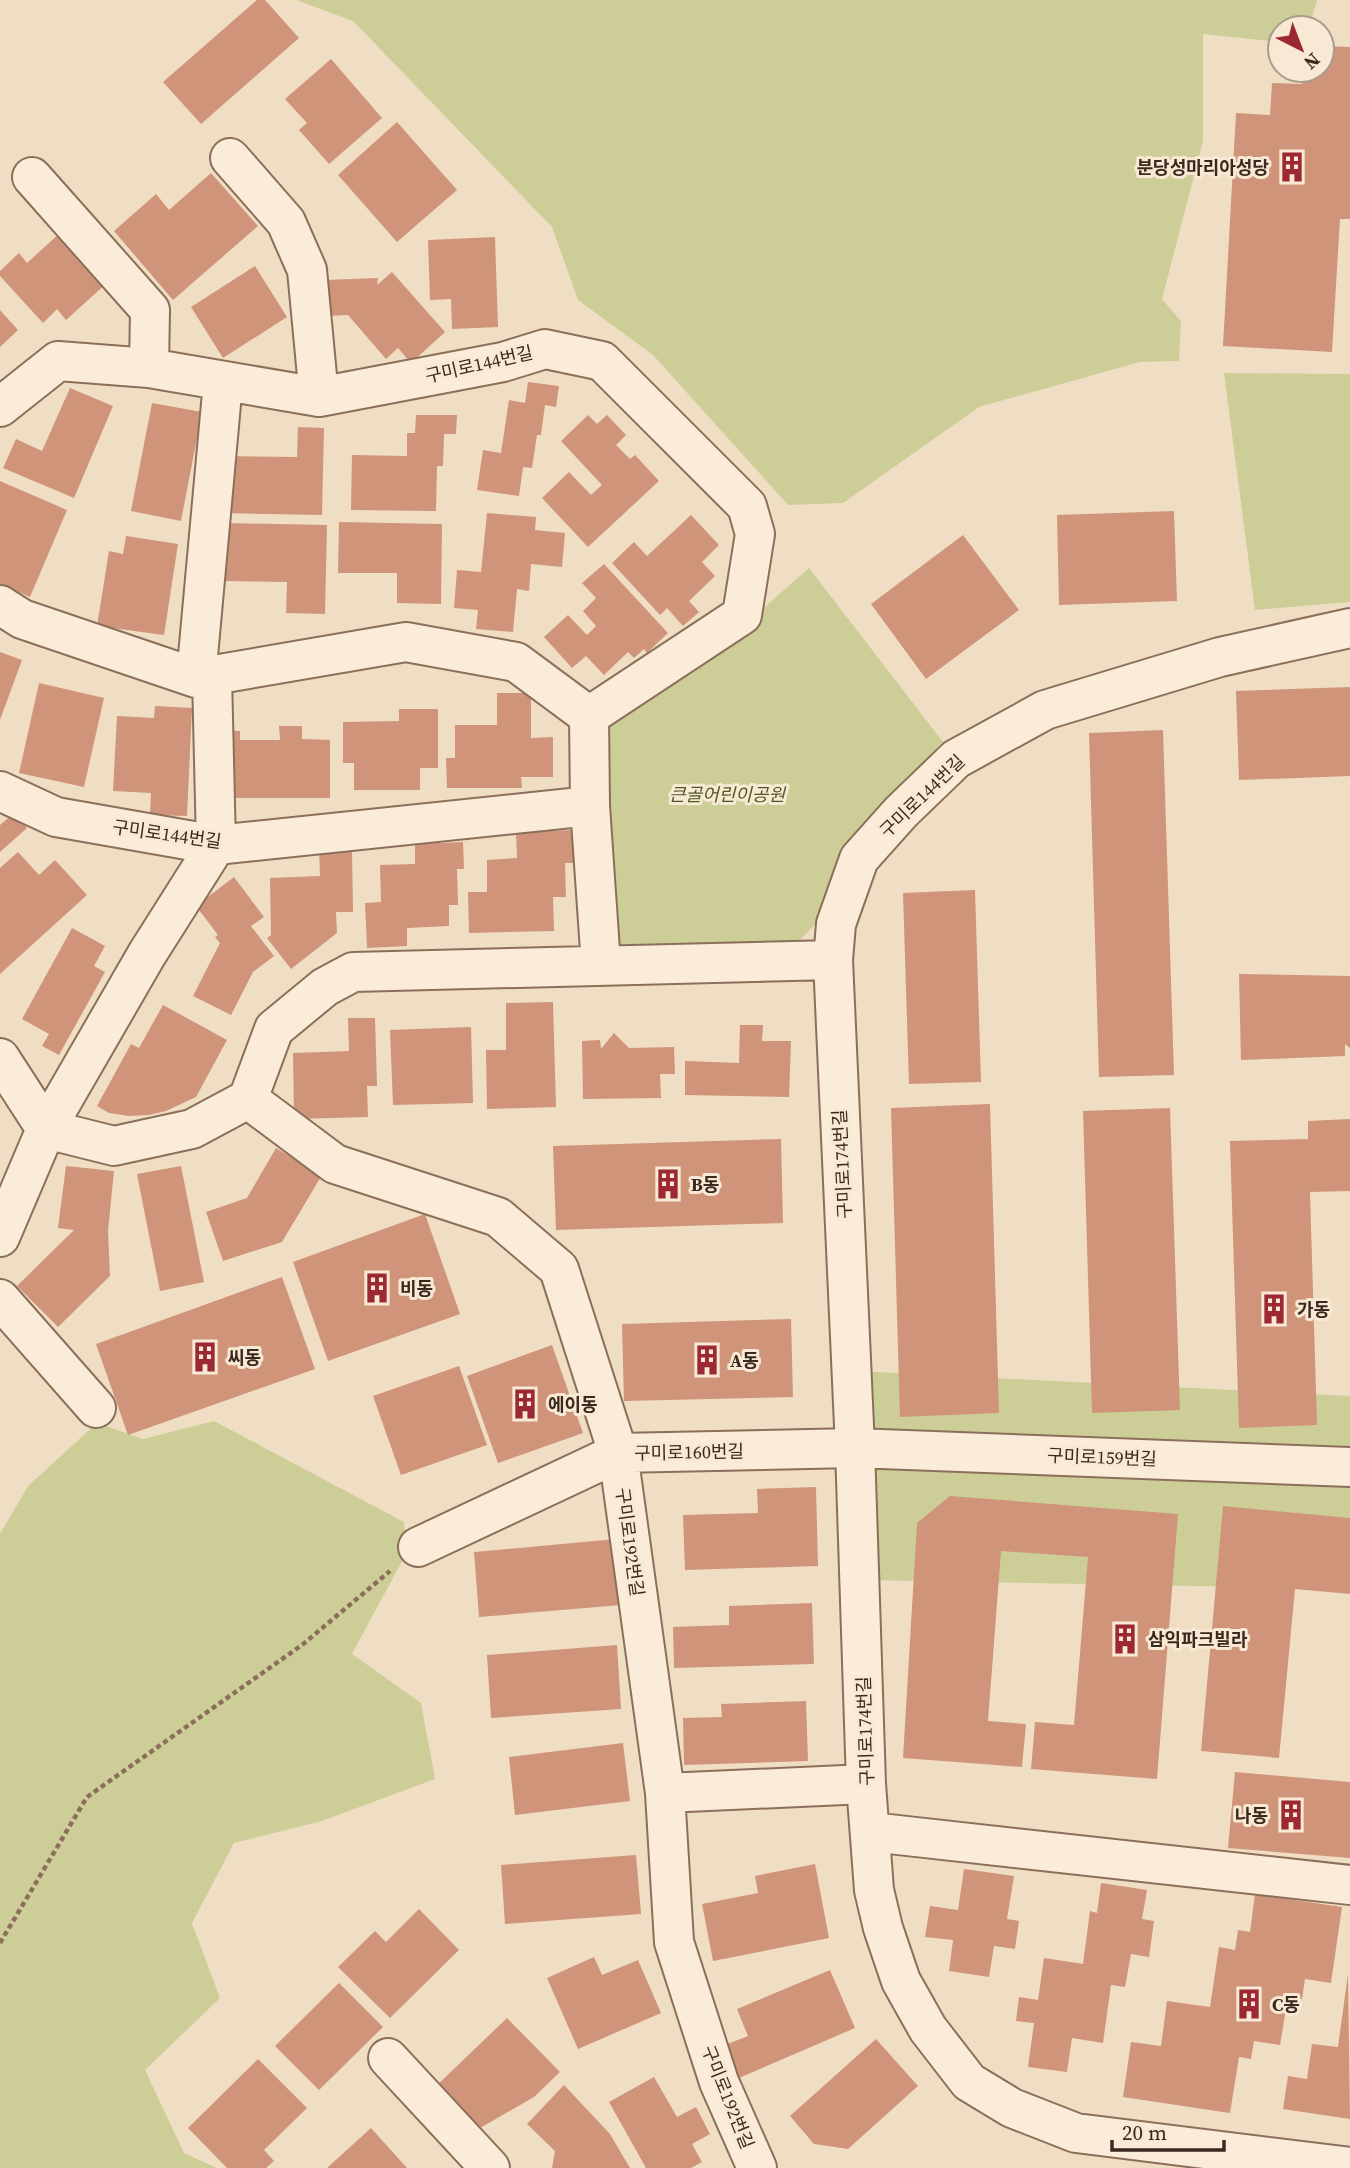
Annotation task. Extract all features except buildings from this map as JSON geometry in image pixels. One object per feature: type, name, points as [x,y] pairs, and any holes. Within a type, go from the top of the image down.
[{"type":"street","points":[[230,158],[286,222],[307,270],[319,397]]},
{"type":"street","points":[[32,177],[150,310],[149,368]]},
{"type":"street","name":"구미로144번길","points":[[0,407],[58,361],[149,368],[319,397],[503,362],[545,349],[602,361],[747,506],[755,534],[742,615],[589,716]]},
{"type":"street","points":[[0,1237],[46,1129],[147,954],[216,845],[204,677],[223,382]]},
{"type":"street","points":[[0,605],[22,619],[204,677],[406,642],[516,662],[589,716],[590,806],[601,965]]},
{"type":"street","name":"구미로144번길","points":[[833,960],[836,924],[859,859],[956,759],[1045,710],[1220,657],[1350,628]]},
{"type":"street","name":"구미로144번길","points":[[0,791],[56,817],[216,845],[590,806]]},
{"type":"street","points":[[0,1058],[46,1129],[114,1146],[192,1129],[248,1099],[274,1029],[325,987],[353,972],[833,960]]},
{"type":"street","name":"구미로174번길","points":[[833,960],[855,1448],[866,1784],[874,1890],[883,1928],[901,1981],[928,2029],[969,2082],[1012,2108],[1076,2133],[1350,2167]]},
{"type":"street","name":"구미로192번길","points":[[248,1099],[335,1164],[498,1217],[559,1269],[618,1453],[664,1793],[674,1942],[719,2082],[757,2168]]},
{"type":"street","points":[[0,1299],[96,1408]]},
{"type":"street","name":"구미로160번길","points":[[418,1547],[618,1453],[855,1448]]},
{"type":"street","name":"구미로159번길","points":[[855,1448],[1350,1467]]},
{"type":"street","points":[[664,1793],[866,1784]]},
{"type":"street","points":[[871,1832],[1350,1885]]},
{"type":"street","points":[[388,2058],[490,2168]]},
{"type":"path","points":[[0,1943],[87,1797],[302,1645],[418,1547]]},
{"type":"green space","points":[[296,0],[1317,0],[1313,14],[1266,14],[1266,41],[1203,34],[1203,141],[1162,299],[1181,321],[1179,361],[1140,362],[979,407],[843,503],[788,505],[653,355],[578,300],[552,227],[353,21]]},
{"type":"green space","points":[[1224,373],[1350,374],[1350,602],[1255,610]]},
{"type":"green space","name":"큰골어린이공원","points":[[809,568],[943,742],[841,848],[816,923],[798,942],[612,956],[599,798],[611,717],[750,620]]},
{"type":"green space","points":[[858,1371],[1350,1396],[1350,1467],[859,1443]]},
{"type":"green space","points":[[214,1421],[404,1522],[407,1552],[352,1654],[421,1703],[435,1779],[322,1821],[234,1843],[192,1923],[220,1998],[145,2070],[184,2153],[217,2168],[0,2168],[0,1534],[28,1486],[97,1423],[143,1439]]},
{"type":"green space","points":[[859,1456],[1350,1480],[1350,1589],[866,1580]]},
{"type":"place","name":"분당성마리아성당","points":[[1292,167]]},
{"type":"place","name":"B동","points":[[668,1184]]},
{"type":"place","name":"비동","points":[[377,1288]]},
{"type":"place","name":"가동","points":[[1274,1309]]},
{"type":"place","name":"씨동","points":[[205,1357]]},
{"type":"place","name":"A동","points":[[707,1360]]},
{"type":"place","name":"에이동","points":[[525,1404]]},
{"type":"place","name":"삼익파크빌라","points":[[1125,1639]]},
{"type":"place","name":"나동","points":[[1291,1815]]},
{"type":"place","name":"C동","points":[[1249,2004]]}]
